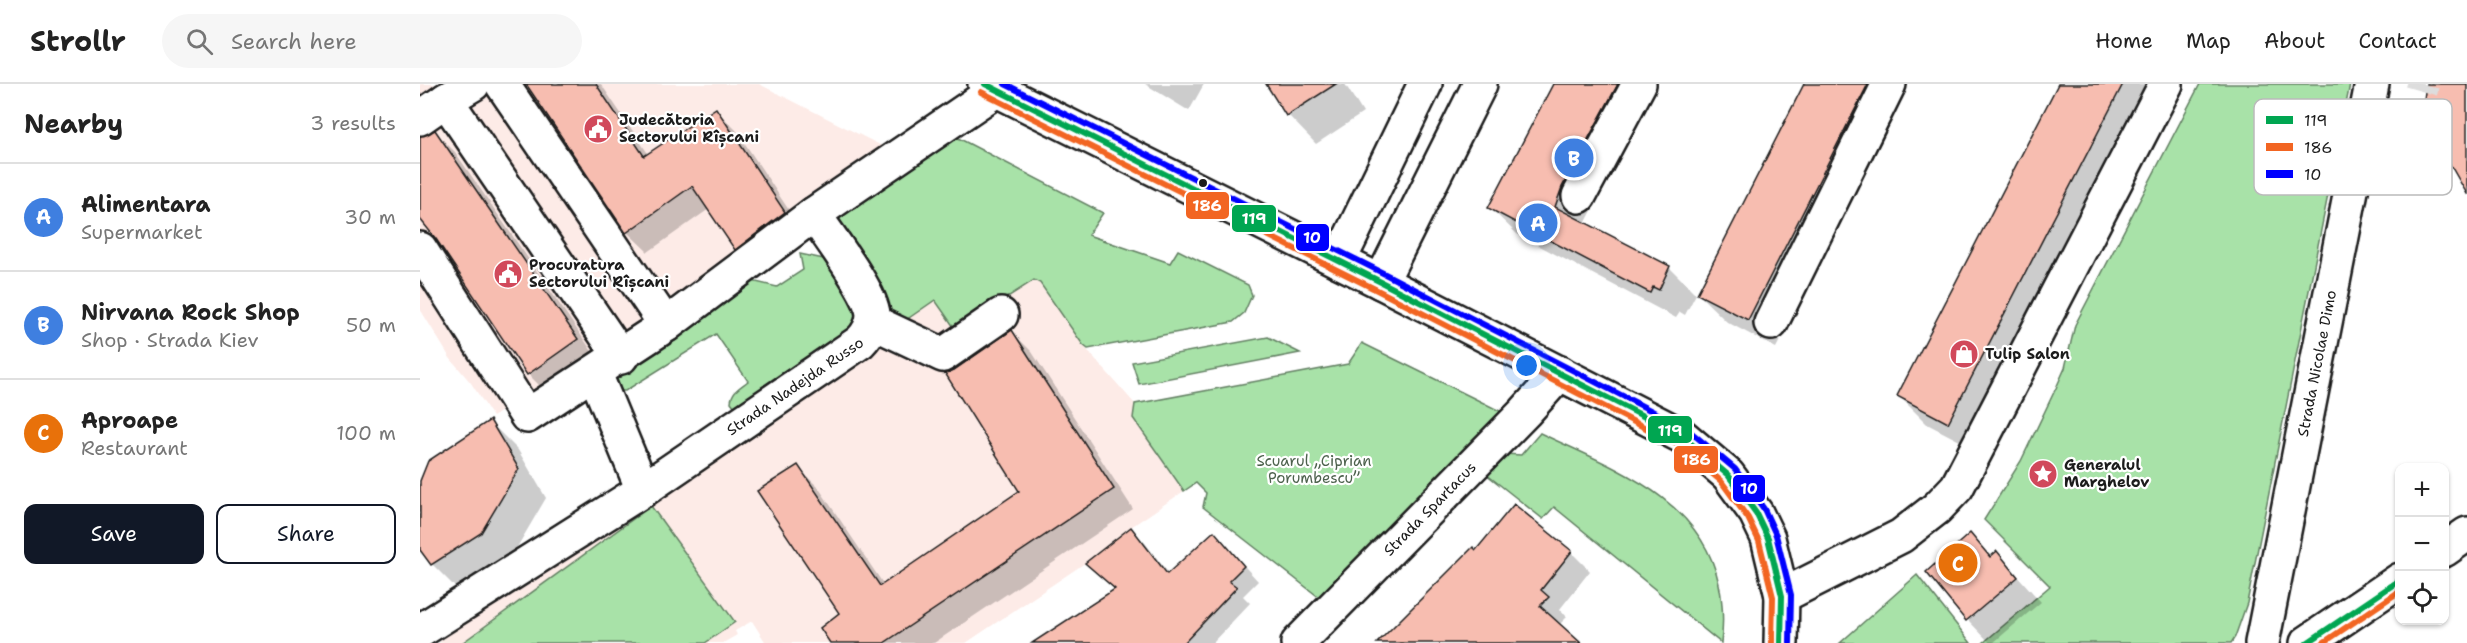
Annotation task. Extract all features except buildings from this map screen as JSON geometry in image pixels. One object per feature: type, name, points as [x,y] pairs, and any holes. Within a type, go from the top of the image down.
[{"type":"street","points":[[501,84],[666,325]]},
{"type":"street","points":[[1339,261],[1425,84]]},
{"type":"street","points":[[1381,282],[1480,84]]},
{"type":"street","points":[[1579,196],[1639,84]]},
{"type":"street","points":[[1771,323],[1889,84]]},
{"type":"street","points":[[1782,596],[1901,537],[1957,487],[2166,84]]},
{"type":"street","name":"Strada Nicolae Dimo","points":[[2369,99],[2372,84]]},
{"type":"street","points":[[420,249],[528,416],[608,366],[666,325],[814,214],[991,87],[1682,436],[1728,475],[1756,513],[1768,538],[1782,596],[1781,643]]},
{"type":"street","points":[[446,101],[608,366],[643,490]]},
{"type":"street","name":"Strada Nicolae Dimo","points":[[2262,643],[2350,195]]},
{"type":"street","name":"Strada Nadejda Russo","points":[[420,631],[643,490],[860,342],[868,333],[873,322],[873,311],[865,292],[814,214]]},
{"type":"street","points":[[873,322],[943,355],[1001,315]]},
{"type":"street","name":"Strada Spartacus","points":[[1298,643],[1525,412],[1560,373]]},
{"type":"street","points":[[2449,547],[2467,534]]},
{"type":"street","points":[[2307,643],[2395,583]]},
{"type":"shaded area","points":[[420,84],[759,84],[892,151],[730,262],[493,417],[471,383],[450,358],[420,309]]},
{"type":"shaded area","points":[[1034,280],[1040,283],[1083,345],[1135,404],[1133,418],[1184,491],[1131,527],[1085,563],[966,643],[766,643],[752,621],[735,631],[737,635],[723,643],[439,643],[457,623],[935,300],[956,330]]},
{"type":"green space","points":[[2200,84],[2350,84],[2347,99],[2254,99],[2254,195],[2328,195],[2247,603],[2231,643],[1983,643],[2050,586],[1984,520],[2021,461],[2065,368],[2075,325]]},
{"type":"green space","points":[[952,137],[960,139],[1103,213],[1088,235],[1170,263],[1178,250],[1248,285],[1252,295],[1244,313],[1233,322],[1088,349],[1040,283],[1034,280],[956,330],[935,300],[906,320],[897,316],[882,303],[838,220],[841,213]]},
{"type":"green space","points":[[800,254],[833,261],[868,318],[738,411],[731,402],[733,395],[748,381],[716,334],[625,391],[618,391],[611,373],[752,281],[777,287],[803,270]]},
{"type":"green space","points":[[1268,337],[1300,353],[1139,384],[1132,362]]},
{"type":"green space","name":"Scuarul „Ciprian Porumbescu”","points":[[1362,343],[1508,415],[1320,598],[1203,507],[1206,493],[1196,483],[1184,491],[1133,418],[1135,404],[1348,364]]},
{"type":"green space","points":[[1540,433],[1623,473],[1649,489],[1673,507],[1693,528],[1709,554],[1719,584],[1723,613],[1721,643],[1554,507],[1543,519],[1486,474],[1504,454],[1521,455]]},
{"type":"green space","points":[[651,506],[735,622],[705,643],[462,643]]},
{"type":"green space","points":[[1917,575],[1971,643],[1840,643]]},
{"type":"tunnel","points":[[2421,91],[2423,84]]},
{"type":"transit line","name":"119","points":[[985,84],[1682,436],[1728,475],[1756,513],[1768,538],[1782,596],[1781,643]]},
{"type":"transit line","name":"10","points":[[1005,84],[1385,274],[1687,429],[1735,469],[1764,509],[1776,535],[1791,595],[1790,643]]},
{"type":"transit line","name":"186","points":[[981,92],[1377,290],[1677,444],[1721,481],[1748,518],[1759,541],[1773,597],[1772,643]]},
{"type":"transit line","name":"119","points":[[2307,643],[2395,583]]},
{"type":"transit line","name":"186","points":[[2323,643],[2395,594]]},
{"type":"place","name":"Judecătoria Sectorului Rîșcani","points":[[598,129]]},
{"type":"place","name":"Nirvana Rock Shop","points":[[1574,158]]},
{"type":"place","name":"Alimentara","points":[[1538,223]]},
{"type":"place","name":"Procuratura Sectorului Rîșcani","points":[[508,274]]},
{"type":"place","name":"Tulip Salon","points":[[1964,354]]},
{"type":"place","name":"Generalul Marghelov","points":[[2043,474]]},
{"type":"place","name":"Aproape","points":[[1958,563]]}]
